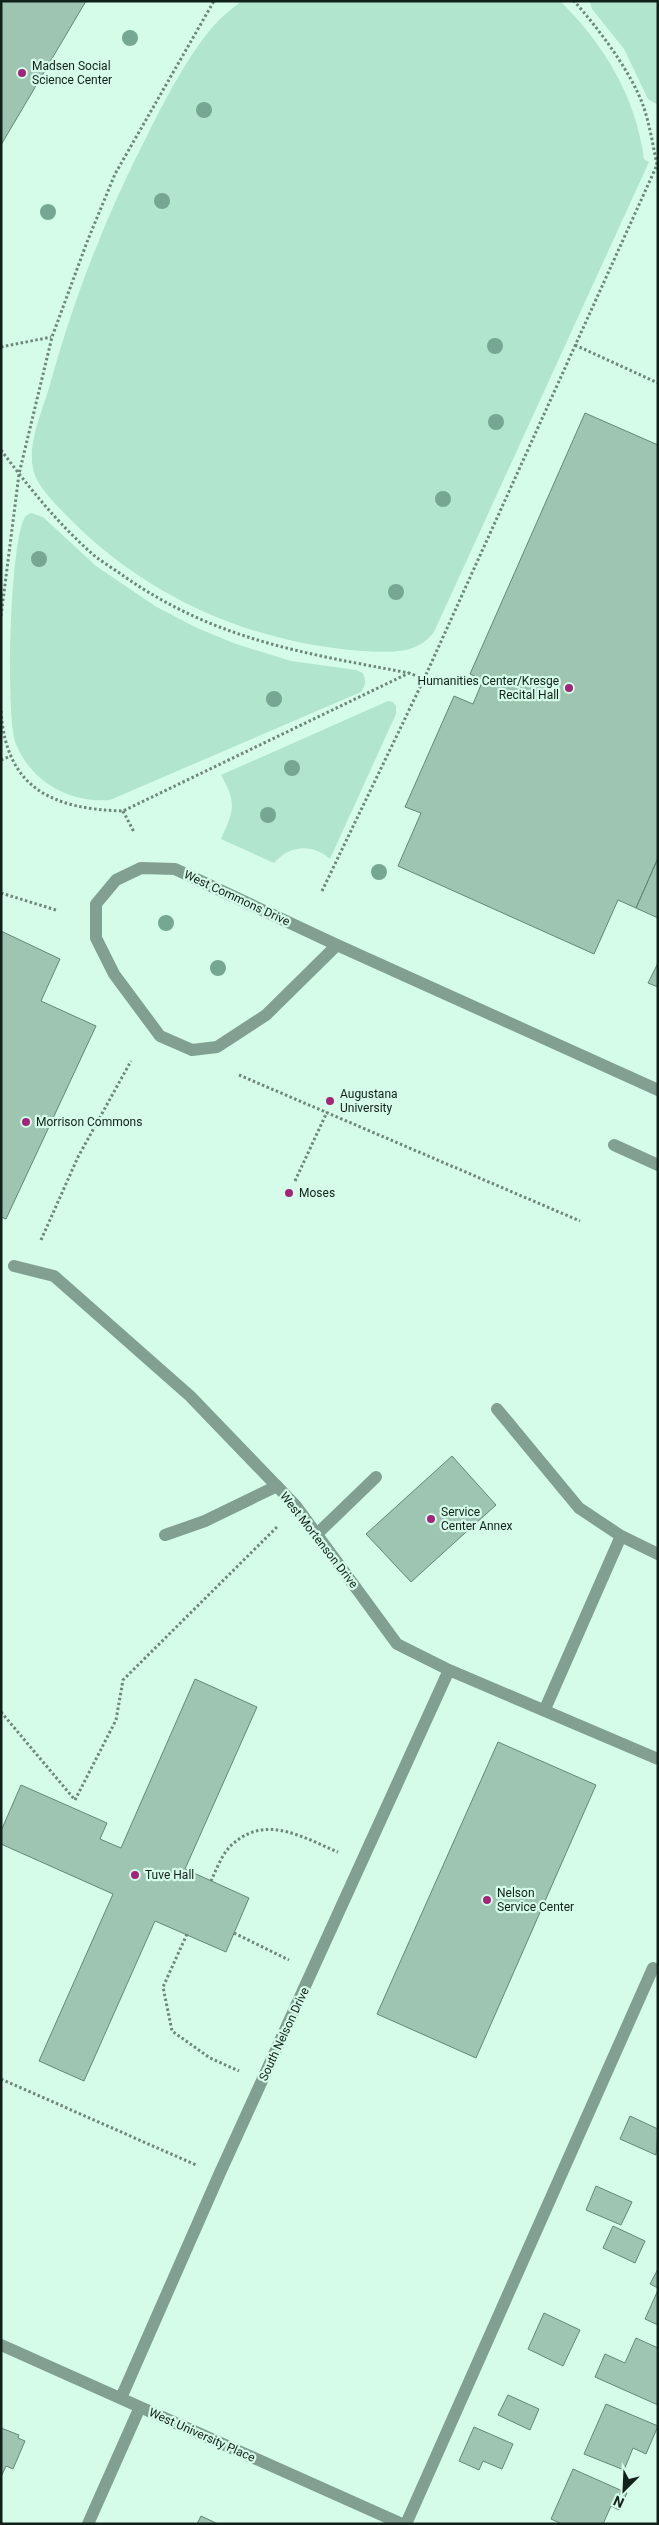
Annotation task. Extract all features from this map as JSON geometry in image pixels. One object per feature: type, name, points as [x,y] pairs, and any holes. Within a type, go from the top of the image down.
[{"type":"street","name":"West Commons Drive","points":[[337,945],[266,1015],[218,1047],[192,1050],[160,1036],[114,974],[96,938],[96,904],[116,880],[141,868],[176,868],[337,945],[658,1090]]},
{"type":"street","points":[[614,1145],[658,1165]]},
{"type":"street","name":"West Mortenson Drive","points":[[14,1266],[54,1276],[190,1396],[296,1506],[397,1644],[449,1670],[545,1709],[658,1759]]},
{"type":"street","points":[[497,1408],[579,1508],[621,1536],[658,1554]]},
{"type":"street","points":[[317,1534],[376,1477]]},
{"type":"street","points":[[165,1535],[205,1521],[277,1486]]},
{"type":"street","points":[[545,1709],[621,1536]]},
{"type":"street","name":"South Nelson Drive","points":[[121,2398],[262,2081],[449,1670]]},
{"type":"street","points":[[404,2524],[653,1968]]},
{"type":"street","name":"West University Place","points":[[1,2345],[404,2524]]},
{"type":"street","points":[[88,2524],[140,2407]]},
{"type":"path","points":[[1,616],[19,474],[52,337],[87,242],[115,174],[214,1]]},
{"type":"path","points":[[322,891],[424,679],[658,164],[644,108],[624,69],[593,22],[574,1]]},
{"type":"path","points":[[1,347],[52,337]]},
{"type":"path","points":[[576,345],[658,383]]},
{"type":"path","points":[[1,450],[59,522],[89,552],[156,598],[182,612],[239,635],[295,651],[409,673],[424,679]]},
{"type":"path","points":[[1,711],[2,733],[11,756],[31,786],[53,800],[92,810],[123,810],[409,673]]},
{"type":"path","points":[[1,760],[11,756]]},
{"type":"path","points":[[123,810],[134,832]]},
{"type":"path","points":[[1,893],[56,910]]},
{"type":"path","points":[[41,1240],[78,1157],[131,1061]]},
{"type":"path","points":[[239,1075],[580,1221]]},
{"type":"path","points":[[295,1181],[327,1112]]},
{"type":"path","points":[[1,1712],[75,1800],[116,1720],[123,1680],[236,1570],[296,1506]]},
{"type":"path","points":[[211,1881],[223,1856],[234,1842],[259,1829],[284,1830],[362,1862]]},
{"type":"path","points":[[234,1933],[268,1950]]},
{"type":"path","points":[[187,1934],[163,1988],[172,2031],[210,2058],[262,2081]]},
{"type":"path","points":[[1,2079],[177,2156]]},
{"type":"green space","points":[[242,1],[560,1],[591,35],[616,73],[634,114],[644,159],[649,162],[434,632],[427,640],[410,649],[381,652],[321,646],[282,638],[244,627],[207,613],[172,596],[106,552],[50,498],[37,480],[33,469],[32,458],[35,434],[58,355],[92,258],[118,195],[162,106],[190,58],[219,20]]},
{"type":"green space","points":[[658,1],[658,105],[648,99],[624,49],[592,9],[590,2]]},
{"type":"green space","points":[[31,513],[43,517],[96,566],[155,606],[197,628],[236,644],[291,661],[356,670],[363,673],[365,683],[363,690],[110,800],[81,798],[54,788],[42,780],[23,758],[16,744],[13,728],[10,667],[13,592],[20,532],[25,517]]},
{"type":"green space","points":[[388,701],[393,702],[396,706],[396,714],[330,859],[316,850],[301,848],[287,853],[274,863],[221,839],[229,821],[232,807],[230,793],[221,775]]},
{"type":"building","name":"Madsen Social Science Center","points":[[1,1],[86,1],[1,145]]},
{"type":"building","name":"Humanities Center/Kresge Recital Hall","points":[[585,413],[658,445],[658,858],[636,908],[618,900],[594,954],[398,866],[421,813],[405,807],[454,696],[473,704],[483,680],[470,674]]},
{"type":"building","points":[[658,858],[658,918],[636,908]]},
{"type":"building","name":"Morrison Commons","points":[[1,931],[60,959],[41,1001],[96,1026],[6,1219],[1,1217]]},
{"type":"building","points":[[658,963],[658,987],[648,983]]},
{"type":"building","name":"Service Center Annex","points":[[452,1456],[496,1505],[411,1582],[366,1534]]},
{"type":"building","name":"Tuve Hall","points":[[195,1679],[257,1707],[185,1869],[249,1898],[226,1952],[155,1921],[84,2081],[39,2061],[113,1894],[1,1844],[1,1831],[21,1785],[107,1823],[100,1839],[121,1848]]},
{"type":"building","name":"Nelson Service Center","points":[[498,1742],[596,1785],[476,2058],[377,2014]]},
{"type":"building","points":[[630,2116],[658,2129],[656,2155],[620,2139]]},
{"type":"building","points":[[596,2186],[632,2202],[621,2225],[586,2210]]},
{"type":"building","points":[[613,2226],[645,2241],[635,2263],[603,2248]]},
{"type":"building","points":[[658,2269],[658,2288],[650,2284]]},
{"type":"building","points":[[658,2290],[658,2325],[645,2319]]},
{"type":"building","points":[[544,2313],[580,2330],[563,2366],[528,2349]]},
{"type":"building","points":[[636,2338],[658,2348],[658,2405],[595,2377],[605,2354],[625,2363]]},
{"type":"building","points":[[508,2395],[539,2409],[530,2430],[498,2415]]},
{"type":"building","points":[[606,2404],[658,2426],[646,2454],[633,2448],[624,2470],[584,2454]]},
{"type":"building","points":[[474,2427],[513,2444],[502,2469],[483,2461],[479,2470],[459,2461]]},
{"type":"building","points":[[1,2428],[19,2435],[18,2438],[25,2441],[13,2469],[6,2466],[1,2477]]},
{"type":"building","points":[[573,2469],[627,2493],[619,2510],[611,2506],[603,2524],[562,2524],[551,2519]]},
{"type":"building","points":[[201,2516],[218,2524],[197,2524]]},
{"type":"place","name":"Madsen Social Science Center","points":[[22,73]]},
{"type":"place","name":"Humanities Center/Kresge Recital Hall","points":[[569,688]]},
{"type":"place","name":"Augustana University","points":[[330,1101]]},
{"type":"place","name":"Morrison Commons","points":[[26,1122]]},
{"type":"place","name":"Moses","points":[[289,1193]]},
{"type":"place","name":"Service Center Annex","points":[[431,1519]]},
{"type":"place","name":"Tuve Hall","points":[[135,1875]]},
{"type":"place","name":"Nelson Service Center","points":[[487,1900]]}]
